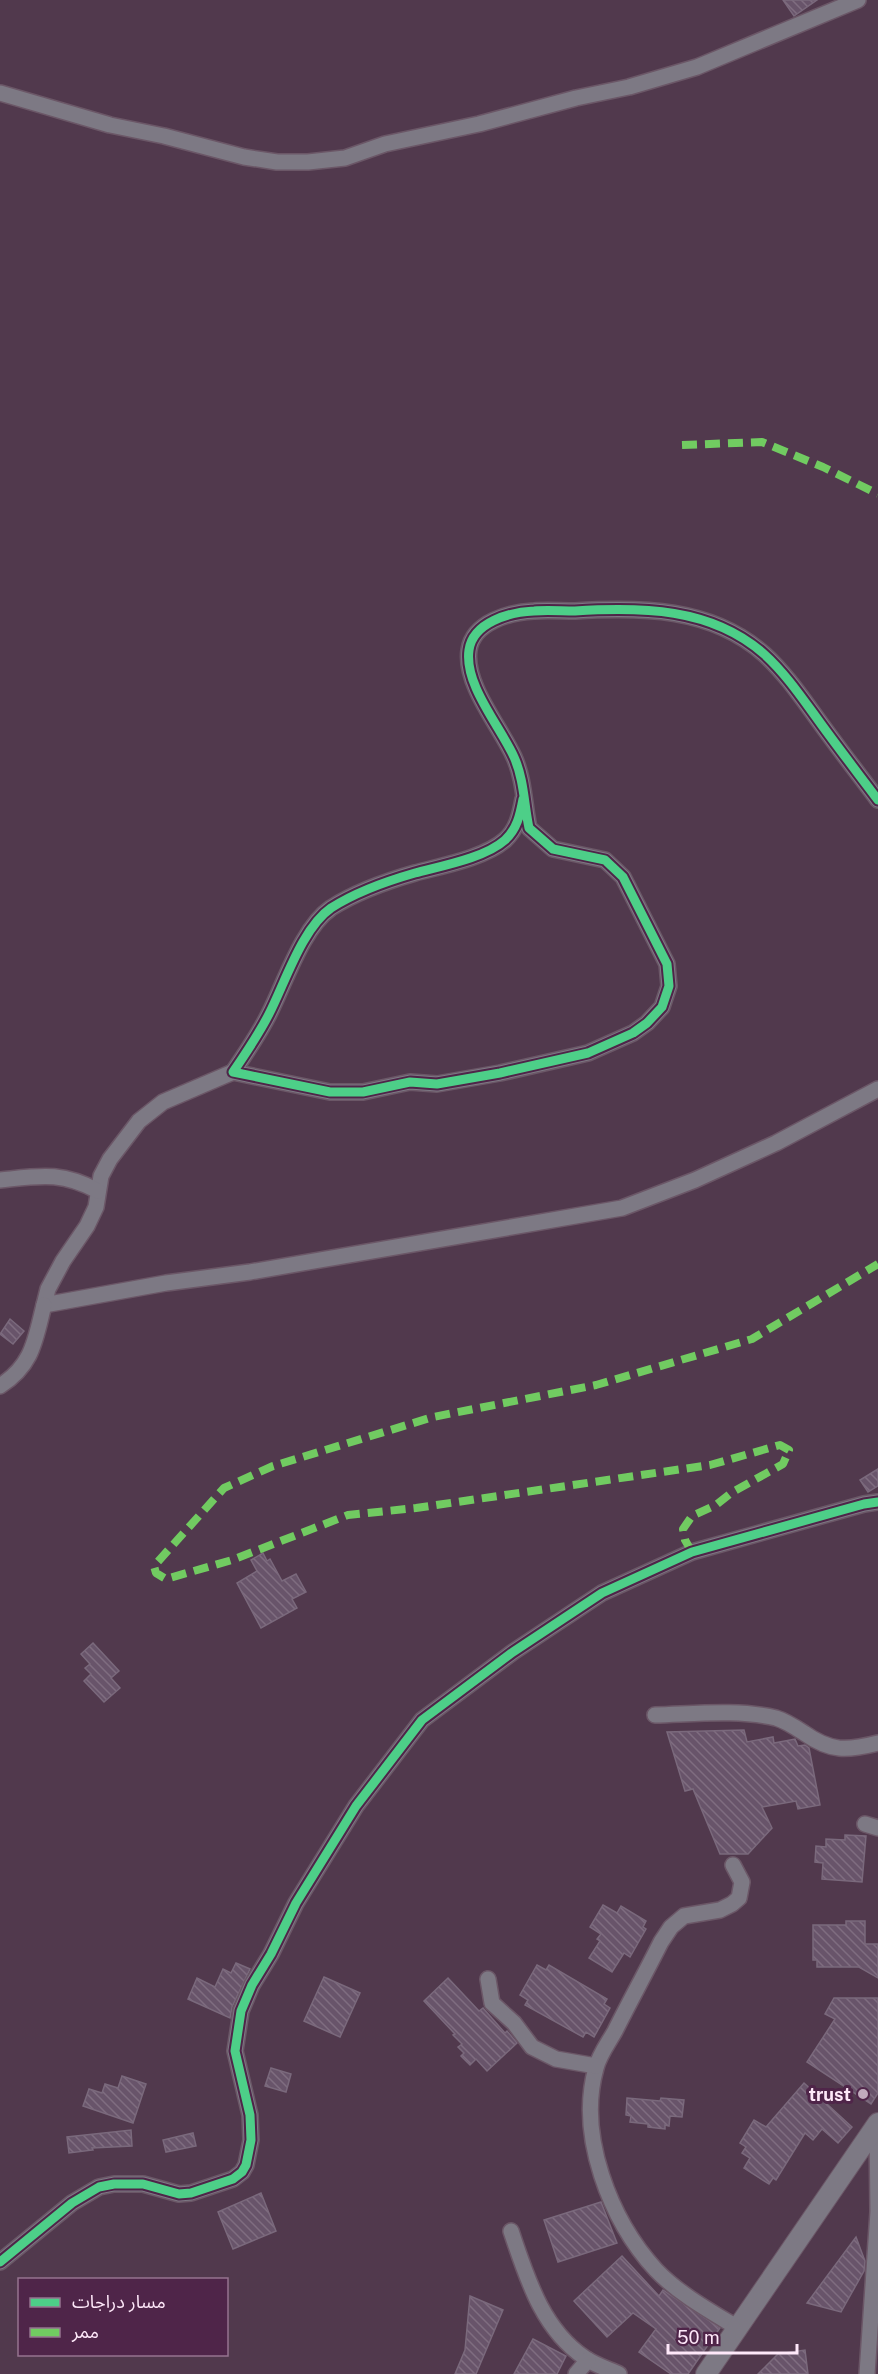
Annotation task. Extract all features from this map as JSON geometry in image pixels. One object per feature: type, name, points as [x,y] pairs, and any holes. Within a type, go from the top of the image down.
[{"type":"street","points":[[0,93],[110,125],[164,136],[244,157],[277,162],[308,162],[345,158],[385,144],[628,87],[697,67],[858,0]]},
{"type":"street","points":[[0,1386],[8,1381],[30,1357],[48,1289],[96,1208],[101,1176],[110,1159],[139,1121],[153,1108],[190,1088],[233,1072],[330,1092],[363,1092],[410,1082],[437,1084],[500,1073],[588,1053],[633,1033],[647,1023],[662,1007],[669,986],[667,964],[623,877],[605,860],[553,849],[528,828],[522,784],[513,756],[471,673],[469,651],[472,639],[482,628],[512,614],[540,610],[624,608],[691,616],[721,627],[763,653],[789,680],[878,800]]},
{"type":"street","points":[[233,1072],[269,1015],[302,945],[323,915],[332,908],[380,885],[472,856],[503,842],[516,825],[523,799]]},
{"type":"street","points":[[44,1305],[622,1208],[705,1175],[776,1143],[878,1089]]},
{"type":"street","points":[[0,1180],[49,1175],[78,1180],[98,1191]]},
{"type":"street","points":[[0,2262],[72,2203],[99,2187],[114,2184],[143,2184],[179,2194],[191,2193],[233,2179],[242,2172],[251,2140],[249,2115],[235,2051],[241,2011],[252,1985],[271,1954],[296,1903],[356,1806],[422,1720],[513,1652],[602,1593],[692,1552],[878,1502]]},
{"type":"street","points":[[656,1715],[706,1714],[777,1718],[828,1747],[853,1749],[878,1743]]},
{"type":"street","points":[[733,1865],[742,1882],[739,1898],[720,1910],[684,1916],[671,1927],[661,1942],[596,2066],[590,2118],[592,2137],[601,2171],[623,2224],[636,2246],[656,2270],[674,2286],[738,2328]]},
{"type":"street","points":[[488,1979],[492,2003],[514,2023],[532,2047],[556,2059],[596,2066]]},
{"type":"street","points":[[706,2374],[878,2124]]},
{"type":"street","points":[[867,2374],[878,2212],[878,2124]]},
{"type":"street","points":[[511,2231],[532,2290],[549,2322],[588,2360],[619,2374]]},
{"type":"street","points":[[576,2374],[588,2360]]},
{"type":"building","points":[[783,0],[817,0],[794,16]]},
{"type":"building","points":[[10,1319],[24,1331],[13,1344],[0,1334]]},
{"type":"building","points":[[878,1469],[878,1486],[868,1492],[860,1480]]},
{"type":"building","points":[[263,1553],[267,1561],[270,1559],[282,1581],[296,1574],[306,1592],[292,1599],[297,1608],[261,1628],[237,1583],[257,1571],[251,1560]]},
{"type":"building","points":[[93,1643],[119,1671],[111,1678],[120,1688],[104,1702],[84,1681],[91,1674],[85,1668],[90,1664],[81,1654]]},
{"type":"building","points":[[744,1730],[747,1742],[773,1737],[774,1743],[795,1739],[798,1746],[805,1745],[809,1748],[820,1805],[798,1809],[796,1801],[762,1807],[772,1828],[748,1854],[720,1854],[693,1789],[685,1791],[667,1732]]},
{"type":"building","points":[[845,1835],[866,1836],[862,1882],[822,1879],[823,1863],[815,1862],[816,1846],[826,1847],[826,1839],[845,1840]]},
{"type":"building","points":[[603,1905],[617,1913],[621,1906],[646,1921],[643,1927],[646,1929],[630,1957],[624,1953],[612,1972],[589,1958],[600,1941],[597,1939],[601,1934],[590,1927]]},
{"type":"building","points":[[846,1921],[865,1921],[865,1944],[878,1944],[878,1978],[859,1967],[817,1967],[817,1960],[813,1960],[813,1925],[846,1925]]},
{"type":"building","points":[[236,1963],[250,1969],[232,2007],[230,2018],[188,1999],[197,1978],[215,1987],[223,1969],[231,1973]]},
{"type":"building","points":[[537,1965],[546,1970],[549,1965],[607,1999],[604,2004],[610,2008],[594,2037],[586,2032],[583,2037],[525,2005],[528,2000],[520,1995]]},
{"type":"building","points":[[324,1977],[360,1993],[340,2037],[304,2021]]},
{"type":"building","points":[[448,1978],[479,2011],[483,2008],[517,2043],[487,2071],[476,2059],[470,2065],[461,2056],[464,2053],[458,2047],[462,2044],[424,2001]]},
{"type":"building","points":[[834,1998],[878,1998],[878,2093],[871,2104],[807,2062],[835,2019],[825,2014]]},
{"type":"building","points":[[271,2068],[291,2074],[286,2092],[265,2086]]},
{"type":"building","points":[[122,2076],[146,2084],[133,2123],[83,2106],[89,2089],[102,2093],[105,2084],[118,2088]]},
{"type":"building","points":[[804,2083],[852,2127],[838,2143],[822,2129],[813,2140],[805,2133],[776,2180],[773,2178],[769,2184],[744,2168],[750,2158],[742,2153],[746,2147],[740,2143],[754,2120],[766,2127]]},
{"type":"building","points":[[627,2098],[660,2101],[661,2098],[684,2100],[682,2117],[670,2116],[669,2126],[665,2125],[665,2129],[630,2122],[631,2116],[626,2115]]},
{"type":"building","points":[[131,2130],[132,2146],[92,2148],[93,2150],[69,2153],[67,2137]]},
{"type":"building","points":[[193,2133],[196,2146],[166,2152],[163,2140]]},
{"type":"building","points":[[261,2193],[276,2231],[233,2249],[218,2212]]},
{"type":"building","points":[[601,2202],[617,2243],[558,2262],[544,2220]]},
{"type":"building","points":[[856,2237],[865,2261],[864,2271],[841,2312],[807,2303]]},
{"type":"building","points":[[622,2256],[659,2296],[663,2290],[720,2328],[688,2374],[671,2374],[639,2352],[656,2329],[633,2313],[607,2337],[574,2301]]},
{"type":"building","points":[[470,2296],[503,2310],[476,2374],[455,2374],[465,2350]]},
{"type":"building","points":[[533,2339],[566,2356],[557,2374],[514,2374]]},
{"type":"building","points":[[805,2350],[808,2374],[758,2374],[778,2354]]},
{"type":"marked path","points":[[682,445],[762,442],[823,467],[878,494]]},
{"type":"marked path","points":[[692,1552],[685,1540],[683,1529],[692,1516],[716,1505],[731,1493],[783,1464],[789,1450],[780,1445],[710,1465],[416,1508],[348,1515],[232,1560],[166,1579],[156,1573],[154,1566],[224,1488],[273,1466],[433,1417],[596,1385],[752,1339],[878,1264]]},
{"type":"cycle path","points":[[523,799],[519,816],[509,836],[486,852],[462,861],[404,876],[372,888],[341,902],[321,917],[303,942],[265,1021],[233,1072],[330,1092],[363,1092],[410,1082],[437,1084],[500,1073],[588,1053],[633,1033],[647,1023],[662,1007],[669,986],[667,964],[623,877],[605,860],[553,849],[529,828],[517,765],[477,691],[469,663],[472,640],[477,632],[494,620],[534,611],[624,609],[674,613],[721,627],[743,638],[778,668],[878,800]]},
{"type":"cycle path","points":[[0,2262],[72,2203],[99,2187],[114,2184],[143,2184],[179,2194],[191,2193],[233,2179],[242,2172],[246,2165],[251,2140],[250,2115],[235,2051],[241,2011],[252,1985],[271,1954],[296,1903],[356,1806],[422,1720],[513,1652],[602,1593],[692,1552],[878,1502]]},
{"type":"place","name":"trust","points":[[863,2094]]}]
